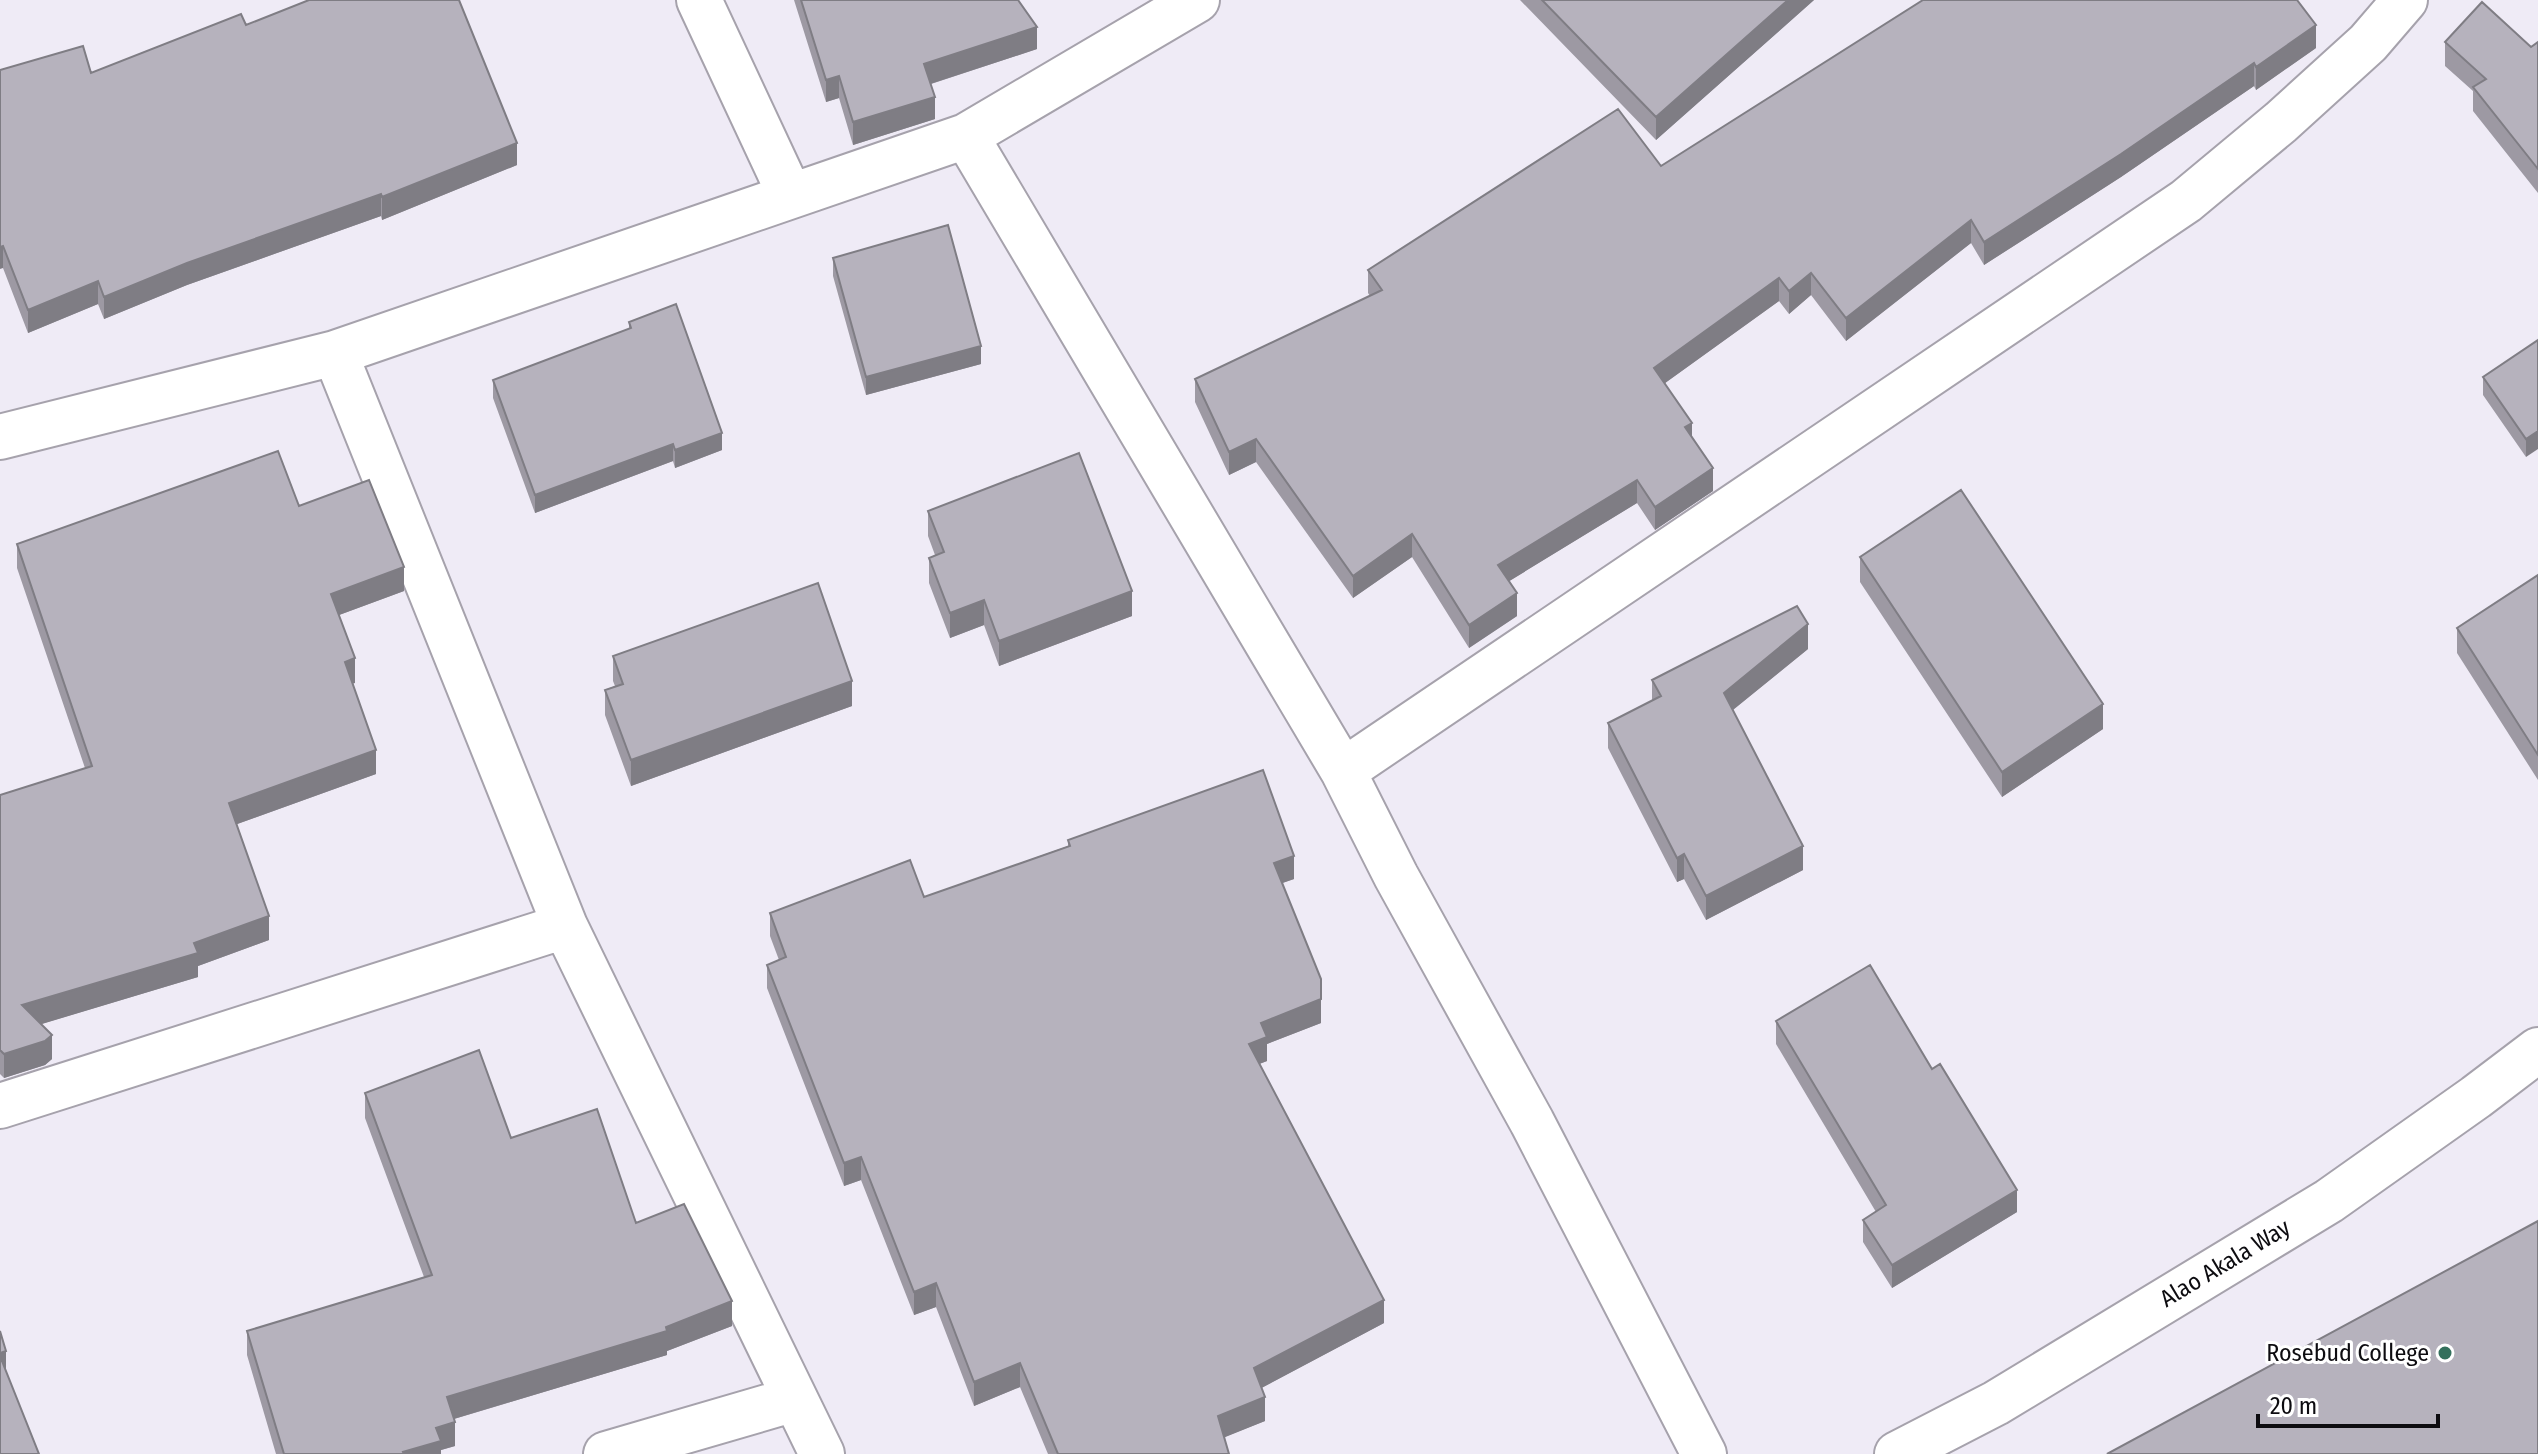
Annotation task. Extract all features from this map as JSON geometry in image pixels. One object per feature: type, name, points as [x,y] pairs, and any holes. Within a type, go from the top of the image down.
[{"type":"street","points":[[699,0],[790,195]]},
{"type":"street","points":[[0,437],[335,353],[966,136],[1197,0]]},
{"type":"street","points":[[1343,771],[2186,201],[2281,122],[2368,43],[2405,0]]},
{"type":"street","points":[[966,136],[1343,771],[1396,876],[1532,1122],[1704,1454]]},
{"type":"street","points":[[335,353],[565,926],[822,1454]]},
{"type":"street","points":[[0,1106],[565,926]]},
{"type":"street","name":"Alao Akala Way","points":[[1897,1454],[1996,1403],[2329,1201],[2538,1050]]},
{"type":"street","points":[[606,1454],[795,1399]]},
{"type":"building","points":[[309,0],[459,0],[517,143],[382,197],[381,194],[187,263],[104,297],[98,281],[28,310],[3,246],[0,247],[0,70],[83,46],[91,73],[241,14],[246,25]]},
{"type":"building","points":[[801,0],[1018,0],[1037,27],[924,64],[935,97],[853,122],[839,76],[826,80]]},
{"type":"building","points":[[1542,0],[1788,0],[1656,117]]},
{"type":"building","points":[[1923,0],[2297,0],[2316,25],[1984,242],[1971,220],[1846,318],[1811,273],[1789,291],[1779,278],[1654,368],[1692,423],[1685,427],[1713,468],[1655,507],[1637,480],[1498,565],[1517,593],[1469,625],[1412,534],[1353,576],[1256,439],[1229,452],[1195,379],[1382,290],[1368,270],[1618,109],[1661,166]]},
{"type":"building","points":[[2482,2],[2531,47],[2538,42],[2538,169],[2473,87],[2486,79],[2445,42]]},
{"type":"building","points":[[948,225],[981,346],[866,377],[833,258]]},
{"type":"building","points":[[676,304],[722,433],[675,450],[673,444],[535,495],[493,380],[631,328],[629,322]]},
{"type":"building","points":[[2538,340],[2538,431],[2526,439],[2483,377]]},
{"type":"building","points":[[278,451],[299,506],[369,480],[404,567],[331,594],[355,658],[345,662],[376,750],[229,803],[269,916],[194,943],[198,953],[22,1005],[52,1035],[45,1041],[4,1054],[0,1050],[0,795],[92,766],[17,544]]},
{"type":"building","points":[[1079,453],[1132,591],[999,641],[984,600],[950,613],[929,558],[944,552],[928,511]]},
{"type":"building","points":[[1961,490],[2103,704],[2002,772],[1860,557]]},
{"type":"building","points":[[2538,575],[2538,755],[2457,628]]},
{"type":"building","points":[[818,583],[852,681],[631,760],[605,690],[623,684],[613,656]]},
{"type":"building","points":[[1797,606],[1808,624],[1724,693],[1803,846],[1706,896],[1684,854],[1677,858],[1608,723],[1661,696],[1652,680]]},
{"type":"building","points":[[1263,770],[1294,856],[1274,863],[1321,979],[1321,999],[1261,1023],[1267,1037],[1249,1044],[1384,1300],[1254,1368],[1265,1397],[1218,1416],[1229,1454],[1058,1454],[1020,1363],[974,1382],[936,1283],[914,1292],[861,1157],[844,1163],[767,965],[786,957],[770,913],[910,860],[924,897],[1070,846],[1068,840]]},
{"type":"building","points":[[1870,965],[1932,1069],[1940,1064],[2017,1190],[1892,1265],[1863,1220],[1886,1205],[1776,1021]]},
{"type":"building","points":[[479,1050],[511,1138],[597,1109],[636,1223],[684,1204],[732,1301],[666,1327],[667,1331],[447,1397],[455,1422],[436,1428],[441,1441],[404,1454],[284,1454],[247,1331],[432,1275],[365,1093]]},
{"type":"building","name":"Rosebud College","points":[[2538,1221],[2538,1454],[2107,1454]]},
{"type":"building","points":[[0,1331],[6,1351],[0,1353]]},
{"type":"building","points":[[0,1356],[39,1454],[0,1454]]},
{"type":"place","name":"Rosebud College","points":[[2445,1353]]}]
